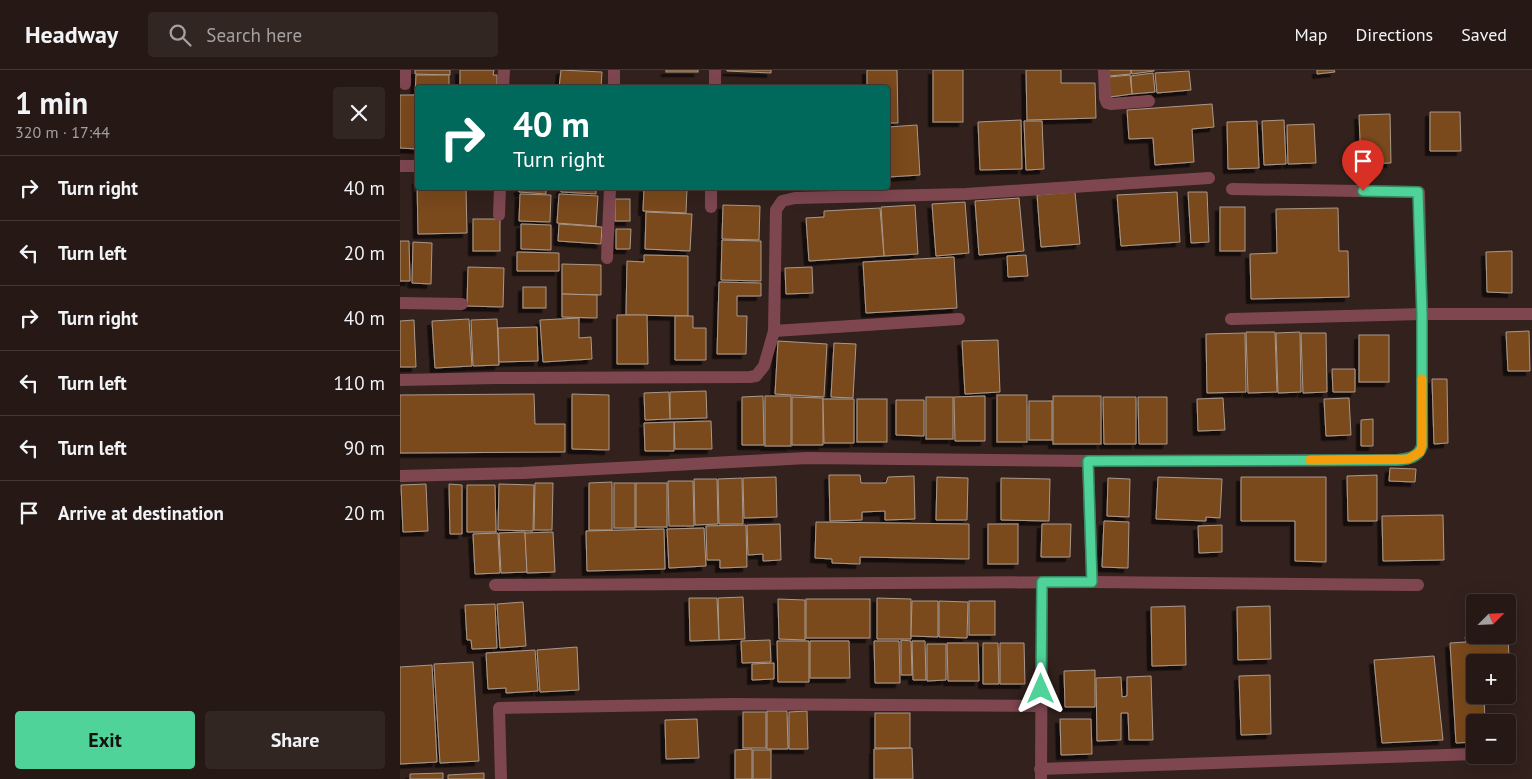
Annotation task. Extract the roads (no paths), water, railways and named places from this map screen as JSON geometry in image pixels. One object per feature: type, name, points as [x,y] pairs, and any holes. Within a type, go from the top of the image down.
[{"type":"street","points":[[405,70],[405,84]]},
{"type":"street","points":[[503,85],[504,70]]},
{"type":"street","points":[[614,70],[614,85]]},
{"type":"street","points":[[715,70],[715,85]]},
{"type":"street","points":[[1104,70],[1105,98],[1107,103],[1149,101]]},
{"type":"street","points":[[400,166],[415,166]]},
{"type":"street","points":[[400,380],[756,376],[764,366],[774,330],[776,210],[779,204],[788,199],[966,194],[1210,178]]},
{"type":"street","points":[[400,476],[522,473],[807,458],[1088,461],[1397,460],[1415,456],[1420,452],[1422,446],[1422,314],[1418,192],[1232,189]]},
{"type":"street","points":[[499,215],[500,190]]},
{"type":"street","points":[[607,258],[610,190]]},
{"type":"street","points":[[711,190],[711,207]]},
{"type":"street","points":[[400,303],[462,304]]},
{"type":"street","points":[[1231,319],[1422,314],[1532,314]]},
{"type":"street","points":[[774,330],[958,319]]},
{"type":"street","points":[[1088,461],[1092,582]]},
{"type":"street","points":[[1042,582],[1040,774],[1466,754]]},
{"type":"street","points":[[495,585],[1092,582],[1418,585]]},
{"type":"street","points":[[501,779],[499,708],[731,704],[1041,706]]}]
